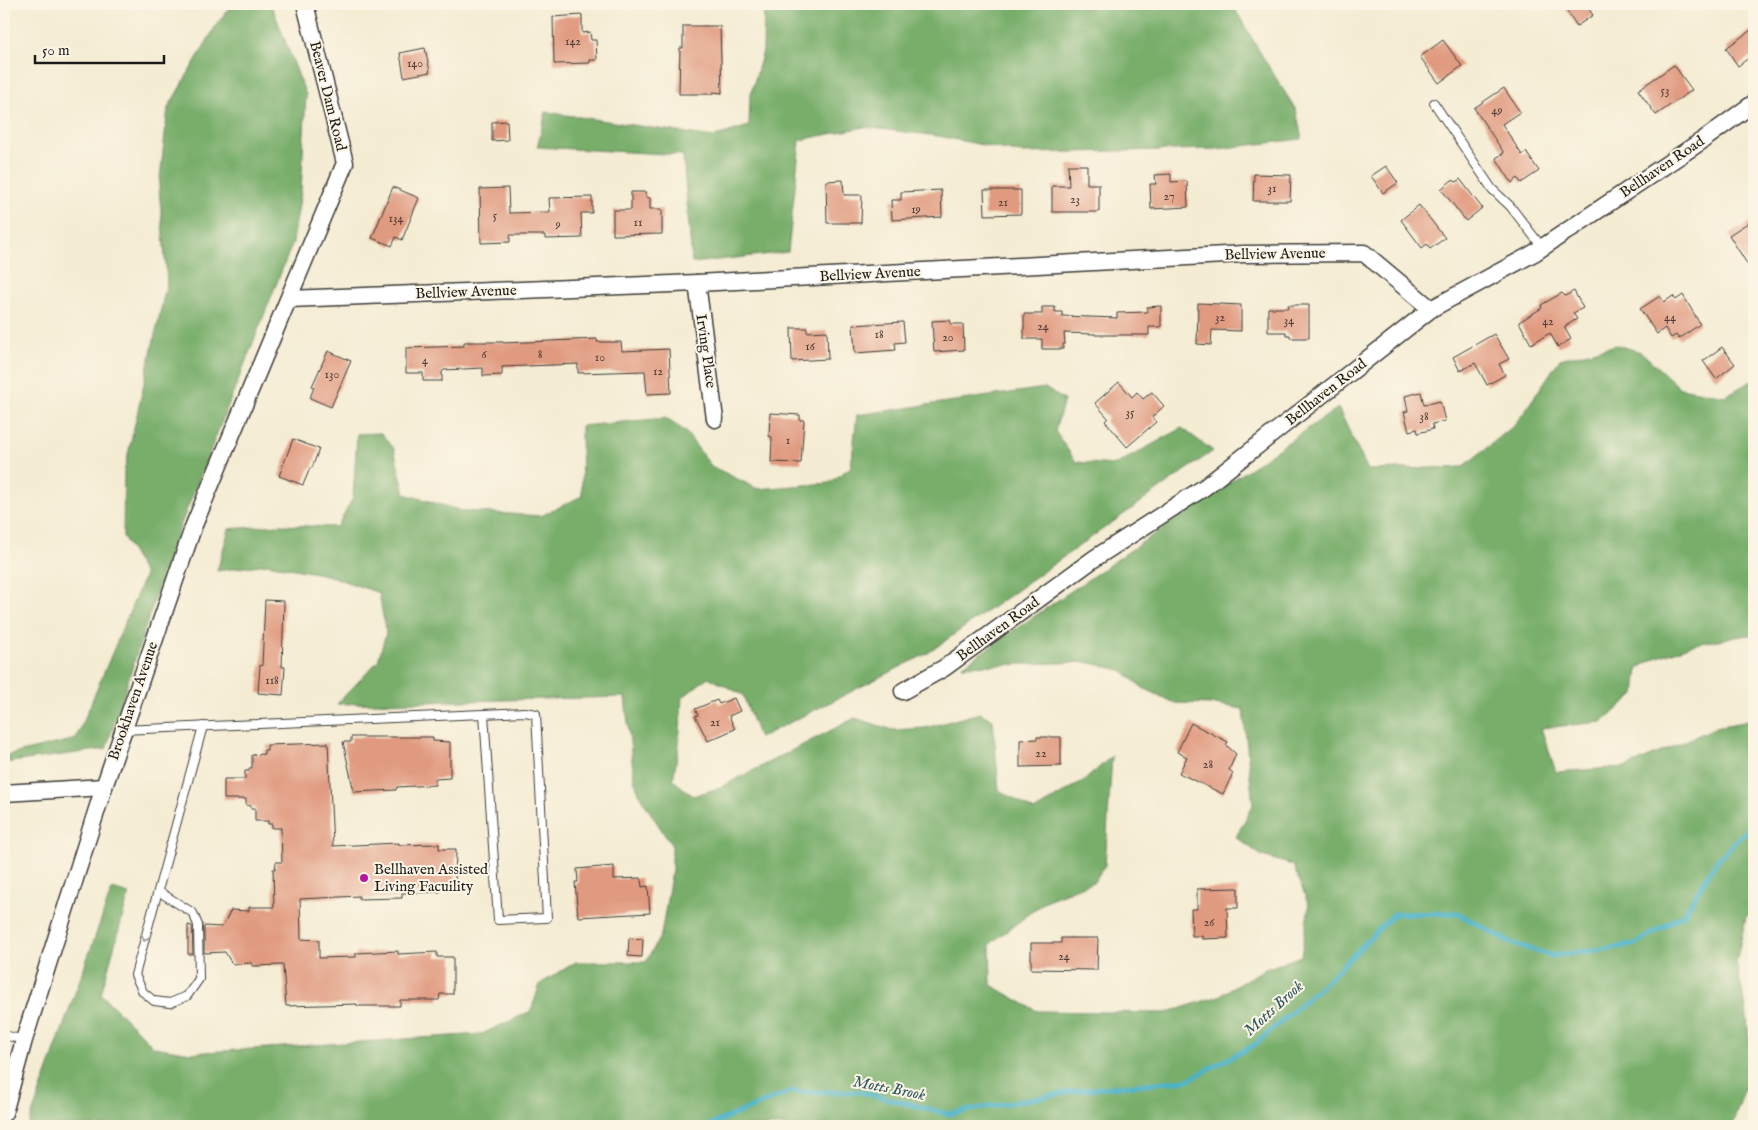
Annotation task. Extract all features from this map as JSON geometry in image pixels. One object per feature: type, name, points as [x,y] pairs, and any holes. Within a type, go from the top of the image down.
[{"type":"street","name":"Beaver Dam Road","points":[[289,299],[345,162],[305,4]]},
{"type":"street","name":"Bellhaven Road","points":[[903,691],[944,668],[1095,558],[1205,488],[1431,309],[1542,247],[1703,140],[1754,103]]},
{"type":"street","name":"Bellview Avenue","points":[[289,299],[697,283],[1244,254],[1364,253],[1431,309]]},
{"type":"street","name":"Irving Place","points":[[697,283],[715,419]]},
{"type":"street","name":"Brookhaven Avenue","points":[[4,1113],[24,1040],[104,787],[194,525],[289,299]]},
{"type":"street","points":[[4,794],[104,787]]},
{"type":"lane","points":[[1434,103],[1492,189],[1510,206],[1542,247]]},
{"type":"lane","points":[[123,730],[525,712],[536,714],[547,918],[498,920],[484,714]]},
{"type":"lane","points":[[158,892],[193,913],[198,925],[199,979],[187,996],[170,1002],[154,1001],[143,992],[135,975],[203,726]]},
{"type":"lane","points":[[4,1034],[24,1040]]},
{"type":"green space","points":[[232,4],[271,4],[306,95],[301,192],[293,242],[168,557],[106,749],[4,763],[4,756],[76,739],[145,575],[123,536],[124,472],[167,282],[159,187],[168,108],[217,24]]},
{"type":"green space","points":[[764,4],[1232,4],[1296,110],[1302,139],[1216,149],[1022,153],[938,136],[864,127],[800,140],[788,252],[692,263],[683,155],[537,147],[546,112],[713,137],[749,126],[750,97],[763,51]]},
{"type":"green space","points":[[1617,345],[1641,352],[1680,388],[1725,396],[1753,380],[1754,377],[1754,634],[1695,644],[1658,657],[1638,668],[1635,694],[1602,722],[1541,728],[1556,772],[1626,767],[1716,727],[1754,720],[1754,908],[1746,917],[1736,962],[1746,1009],[1752,1067],[1732,1126],[28,1126],[112,889],[129,894],[101,994],[154,1047],[191,1053],[482,1034],[531,1011],[540,984],[576,962],[646,962],[661,935],[672,870],[672,846],[641,798],[634,779],[625,697],[337,704],[378,661],[386,633],[379,593],[327,575],[267,564],[217,571],[229,529],[278,525],[337,527],[353,498],[357,434],[381,433],[394,449],[405,494],[462,511],[541,516],[582,496],[581,426],[665,418],[685,431],[711,466],[758,489],[829,483],[851,467],[857,415],[1045,388],[1064,400],[1055,431],[1076,462],[1115,465],[1182,428],[1213,451],[928,653],[759,738],[743,695],[708,677],[682,698],[679,744],[673,780],[693,796],[721,787],[855,718],[893,730],[925,728],[980,713],[993,720],[999,790],[1034,811],[1086,779],[1112,756],[1105,865],[1094,882],[1047,900],[990,944],[991,985],[1037,1011],[1165,1013],[1217,997],[1263,970],[1301,956],[1309,906],[1293,865],[1262,856],[1236,837],[1253,805],[1243,709],[1215,704],[1175,703],[1143,688],[1121,670],[1087,662],[962,666],[1338,408],[1368,470],[1463,467],[1516,424],[1560,359]]},
{"type":"building","points":[[1562,4],[1585,4],[1593,15],[1577,26]]},
{"type":"building","points":[[582,15],[582,33],[590,32],[591,40],[596,40],[597,60],[590,60],[590,63],[554,64],[553,17]]},
{"type":"building","points":[[683,26],[720,26],[722,93],[679,94],[680,48],[683,48]]},
{"type":"building","points":[[1754,28],[1754,54],[1738,66],[1726,48]]},
{"type":"building","points":[[1443,40],[1462,66],[1439,83],[1420,57]]},
{"type":"building","points":[[425,48],[430,72],[404,77],[400,53]]},
{"type":"building","points":[[1674,65],[1692,90],[1656,115],[1638,90]]},
{"type":"building","points":[[1504,88],[1520,112],[1502,124],[1522,155],[1526,152],[1539,171],[1521,183],[1518,178],[1512,183],[1496,158],[1504,153],[1474,108]]},
{"type":"building","points":[[507,121],[508,140],[492,141],[492,122]]},
{"type":"building","points":[[1068,165],[1087,165],[1087,184],[1099,184],[1099,212],[1052,212],[1052,186],[1069,186]]},
{"type":"building","points":[[1386,166],[1398,183],[1383,193],[1371,176]]},
{"type":"building","points":[[1171,174],[1171,182],[1187,181],[1188,207],[1151,209],[1150,184],[1156,184],[1155,175]]},
{"type":"building","points":[[1254,174],[1291,175],[1290,201],[1253,201]]},
{"type":"building","points":[[1460,179],[1482,208],[1466,221],[1441,189],[1452,180],[1457,182]]},
{"type":"building","points":[[843,180],[844,195],[862,195],[861,223],[827,223],[826,181]]},
{"type":"building","points":[[393,187],[419,198],[402,240],[396,237],[392,246],[372,238]]},
{"type":"building","points":[[508,188],[509,213],[550,212],[549,198],[592,197],[592,213],[581,213],[582,238],[545,239],[545,235],[510,235],[510,242],[481,243],[480,189]]},
{"type":"building","points":[[941,190],[942,217],[892,220],[891,200],[901,200],[901,192]]},
{"type":"building","points":[[984,190],[1021,190],[1021,214],[985,215]]},
{"type":"building","points":[[631,192],[646,192],[646,197],[650,198],[650,209],[662,209],[662,234],[613,235],[613,210],[631,210]]},
{"type":"building","points":[[1419,205],[1445,238],[1430,249],[1427,244],[1422,248],[1401,220]]},
{"type":"building","points":[[1754,219],[1754,275],[1729,235]]},
{"type":"building","points":[[1574,291],[1583,308],[1573,313],[1577,319],[1564,327],[1571,339],[1558,347],[1550,333],[1531,344],[1519,322],[1542,308],[1541,305],[1562,293],[1565,296]]},
{"type":"building","points":[[1683,295],[1700,324],[1679,339],[1676,335],[1671,338],[1665,328],[1657,334],[1640,309],[1660,296],[1664,302],[1673,296],[1676,300]]},
{"type":"building","points":[[1198,303],[1241,305],[1241,331],[1212,330],[1211,345],[1197,344]]},
{"type":"building","points":[[1288,305],[1309,305],[1309,338],[1290,338],[1290,335],[1286,335],[1286,332],[1268,332],[1268,308],[1288,308]]},
{"type":"building","points":[[1161,306],[1161,327],[1149,327],[1149,335],[1064,333],[1065,344],[1063,344],[1063,349],[1042,349],[1042,339],[1024,339],[1024,314],[1042,314],[1042,307],[1055,307],[1055,312],[1062,312],[1062,316],[1117,318],[1117,313],[1147,312],[1147,307]]},
{"type":"building","points":[[950,320],[951,324],[963,324],[964,350],[934,352],[932,321]]},
{"type":"building","points":[[903,322],[905,342],[895,343],[896,350],[855,353],[853,325]]},
{"type":"building","points":[[791,328],[807,328],[807,332],[827,331],[828,359],[792,361]]},
{"type":"building","points":[[1494,334],[1509,359],[1499,364],[1505,375],[1487,385],[1475,363],[1460,371],[1453,357]]},
{"type":"building","points":[[597,339],[597,342],[621,342],[622,351],[669,349],[671,393],[647,394],[645,371],[578,373],[578,364],[502,367],[502,375],[483,376],[483,368],[444,370],[442,372],[442,381],[423,381],[423,373],[406,373],[406,348],[464,346],[464,342],[503,343]]},
{"type":"building","points":[[1722,347],[1735,364],[1716,379],[1703,361]]},
{"type":"building","points":[[328,351],[351,361],[331,407],[310,398],[314,387],[312,386]]},
{"type":"building","points":[[1119,382],[1132,397],[1137,392],[1143,399],[1152,392],[1164,406],[1152,417],[1156,422],[1127,447],[1105,421],[1108,418],[1095,403]]},
{"type":"building","points":[[1421,392],[1424,405],[1440,401],[1445,421],[1432,424],[1433,429],[1418,433],[1417,429],[1409,431],[1404,412],[1408,411],[1405,396]]},
{"type":"building","points":[[770,413],[800,415],[800,420],[804,420],[801,463],[771,462],[772,437],[769,436]]},
{"type":"building","points":[[293,439],[319,449],[303,485],[279,476]]},
{"type":"building","points":[[265,600],[284,601],[282,667],[285,667],[283,695],[258,693],[260,665],[262,666]]},
{"type":"building","points":[[734,698],[740,711],[729,716],[735,729],[708,741],[695,716],[698,715],[695,709],[717,700],[719,704]]},
{"type":"building","points":[[1191,723],[1228,742],[1226,745],[1236,754],[1229,770],[1233,773],[1223,794],[1179,773],[1187,757],[1177,752]]},
{"type":"building","points":[[351,737],[433,737],[433,741],[450,742],[450,778],[435,779],[435,785],[397,787],[396,790],[354,792],[343,742],[351,742]]},
{"type":"building","points":[[1037,737],[1061,737],[1061,766],[1020,767],[1020,740],[1037,739]]},
{"type":"building","name":"Bellhaven Assisted Living Facuility","points":[[328,743],[333,846],[399,843],[399,845],[439,844],[439,849],[456,849],[455,886],[440,886],[440,892],[402,893],[402,898],[359,899],[359,896],[300,899],[301,939],[319,940],[319,958],[356,957],[356,953],[398,951],[398,954],[437,952],[437,957],[453,957],[453,994],[440,994],[439,1000],[400,1000],[400,1006],[357,1006],[357,1004],[286,1006],[283,965],[252,966],[252,963],[232,964],[225,952],[204,953],[204,926],[222,927],[231,910],[249,911],[249,907],[274,907],[273,869],[275,869],[276,862],[282,862],[281,828],[272,828],[272,824],[268,824],[268,821],[255,821],[255,808],[250,808],[251,806],[246,805],[246,799],[224,799],[224,779],[245,779],[245,771],[249,771],[249,768],[252,768],[252,755],[264,754],[264,750],[267,750],[267,745]]},
{"type":"building","points":[[614,866],[614,879],[641,878],[642,887],[648,886],[650,913],[578,917],[575,882],[578,882],[577,869]]},
{"type":"building","points":[[1238,888],[1238,908],[1227,908],[1228,938],[1202,939],[1202,936],[1192,936],[1191,909],[1197,909],[1197,889]]},
{"type":"building","points":[[188,925],[192,926],[193,954],[188,954]]},
{"type":"building","points":[[629,938],[643,939],[642,957],[628,956]]},
{"type":"building","points":[[1061,938],[1098,938],[1097,970],[1031,969],[1031,943],[1061,943]]},
{"type":"waterway","name":"Motts Brook","points":[[707,1126],[789,1092],[861,1092],[948,1114],[1082,1090],[1188,1080],[1256,1044],[1329,979],[1394,914],[1457,913],[1511,943],[1552,956],[1633,945],[1684,914],[1718,859],[1754,823]]},
{"type":"place","name":"Bellhaven Assisted Living Facuility","points":[[364,878]]}]
